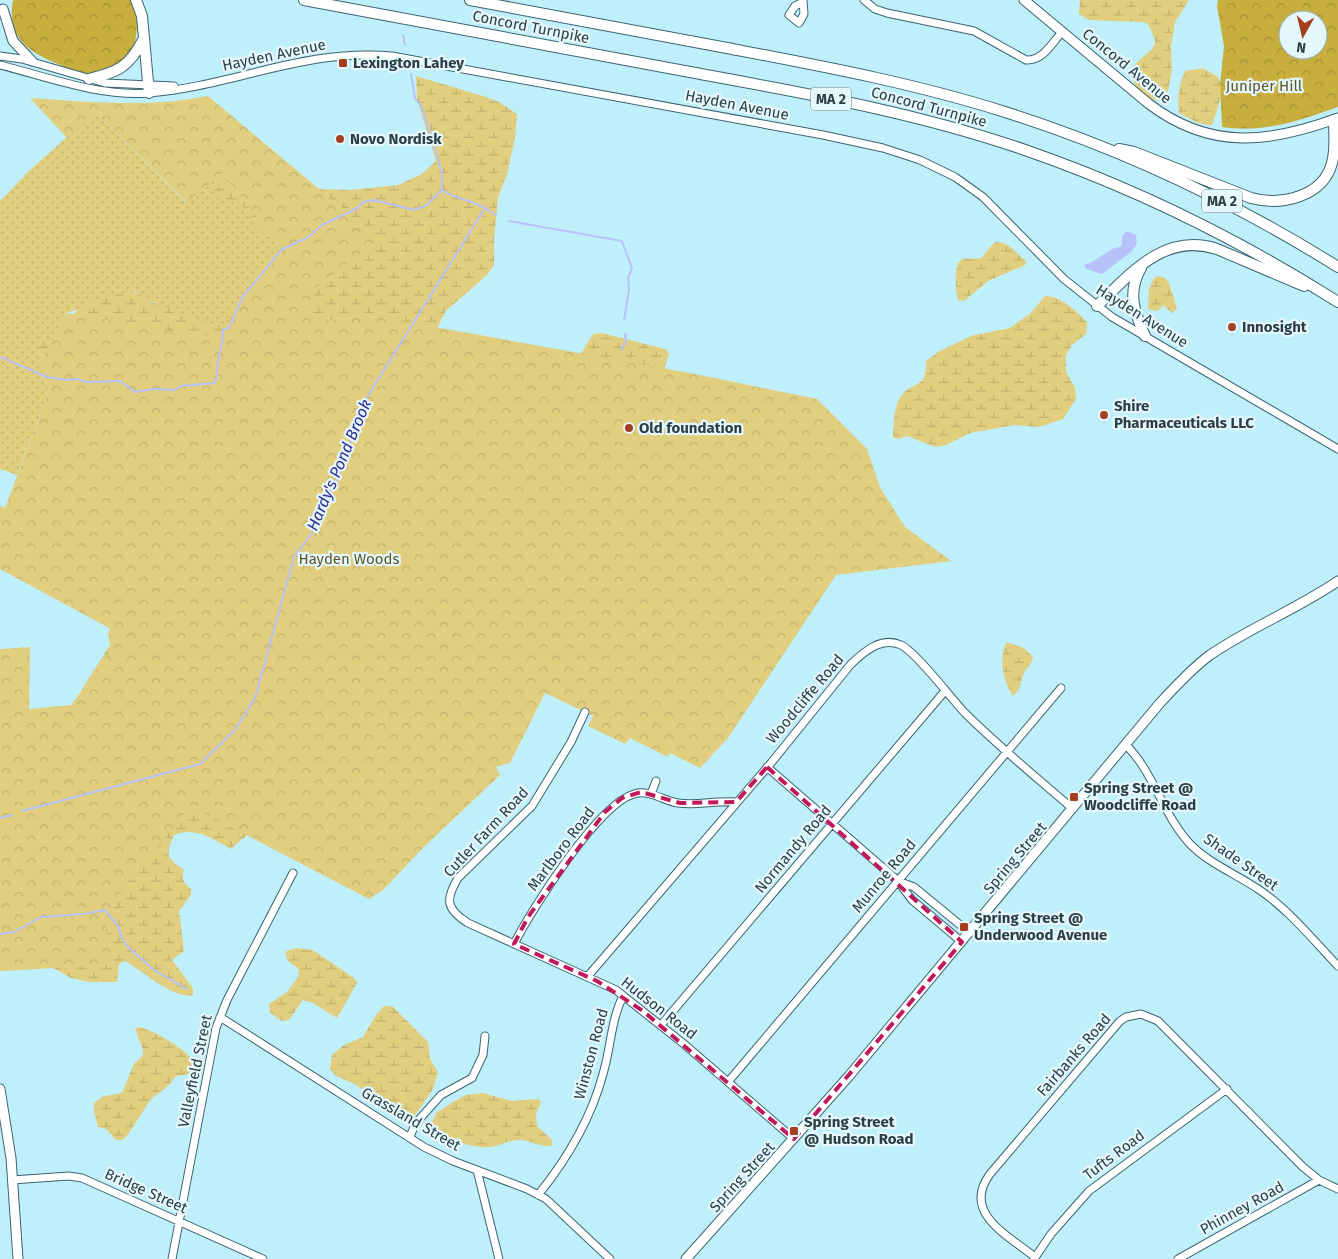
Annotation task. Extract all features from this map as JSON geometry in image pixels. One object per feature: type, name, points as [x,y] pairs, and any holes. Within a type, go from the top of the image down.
[{"type":"highway","points":[[136,0],[142,16],[148,89]]},
{"type":"highway","name":"Concord Turnpike","points":[[304,0],[828,98],[950,126],[1045,157],[1131,191],[1234,242],[1338,302]]},
{"type":"highway","name":"Concord Turnpike","points":[[470,0],[895,81],[1006,112],[1100,146],[1213,197],[1338,267]]},
{"type":"highway","points":[[89,80],[120,69],[132,59],[143,40]]},
{"type":"highway","points":[[1100,146],[1134,152],[1251,198],[1282,200],[1310,191],[1327,175],[1333,157],[1336,119]]},
{"type":"highway","points":[[1097,306],[1156,254],[1172,247],[1202,245],[1224,252],[1326,294]]},
{"type":"highway","points":[[1144,263],[1136,279],[1132,297],[1135,313],[1144,336]]},
{"type":"main road","name":"Concord Avenue","points":[[1024,0],[1158,111],[1177,122],[1201,132],[1235,139],[1267,138],[1290,134],[1336,119]]},
{"type":"main road","points":[[0,22],[4,5]]},
{"type":"main road","points":[[4,5],[13,41],[32,61]]},
{"type":"main road","name":"Spring Street","points":[[686,1259],[794,1139],[970,933],[1160,703],[1201,662],[1229,643],[1338,581]]},
{"type":"main road","points":[[0,1089],[4,1132],[12,1180],[18,1259]]},
{"type":"street","points":[[864,0],[876,9],[887,13],[974,31],[1026,60],[1033,60],[1042,55],[1062,32]]},
{"type":"street","name":"Hayden Avenue","points":[[0,66],[93,88],[121,92],[192,86],[312,58],[345,54],[392,56],[883,148],[930,164],[971,188],[998,210],[1064,279],[1097,306],[1144,336],[1338,449]]},
{"type":"street","name":"Hayden Avenue","points":[[0,56],[32,61],[89,80],[148,89]]},
{"type":"street","name":"Woodcliffe Road","points":[[588,976],[851,664],[864,651],[880,644],[890,642],[902,645],[1006,752],[1073,809]]},
{"type":"street","name":"Munroe Road","points":[[728,1082],[1061,688]]},
{"type":"street","name":"Normandy Road","points":[[661,1025],[945,691]]},
{"type":"street","name":"Cutler Farm Road","points":[[460,918],[449,905],[450,892],[458,878],[532,806],[571,742],[585,712]]},
{"type":"street","name":"Shade Street","points":[[1126,745],[1145,768],[1173,821],[1190,844],[1207,858],[1271,899],[1338,966]]},
{"type":"street","points":[[766,767],[898,880],[912,900],[962,942]]},
{"type":"street","points":[[651,794],[656,781]]},
{"type":"street","name":"Marlboro Road","points":[[514,944],[534,909],[605,812],[622,798],[635,793],[651,794],[680,803],[736,802]]},
{"type":"street","name":"Valleyfield Street","points":[[172,1259],[207,1071],[220,1017],[293,873]]},
{"type":"street","points":[[898,880],[914,887],[970,933]]},
{"type":"street","name":"Hudson Road","points":[[460,918],[588,976],[623,996],[661,1025],[794,1139]]},
{"type":"street","name":"Winston Road","points":[[538,1195],[576,1143],[595,1100],[604,1072],[617,1008],[623,996]]},
{"type":"street","name":"Fairbanks Road","points":[[1035,1258],[988,1219],[980,1204],[981,1188],[990,1174],[1120,1021],[1126,1017],[1141,1014],[1152,1017],[1171,1032],[1319,1180],[1338,1190]]},
{"type":"street","name":"Grassland Street","points":[[220,1017],[410,1137],[453,1161],[538,1195],[560,1210],[610,1259]]},
{"type":"street","points":[[410,1137],[415,1124],[441,1094],[472,1078],[483,1055],[485,1036]]},
{"type":"street","name":"Tufts Road","points":[[1035,1258],[1051,1234],[1088,1191],[1227,1089]]},
{"type":"street","points":[[477,1170],[499,1259]]},
{"type":"street","name":"Bridge Street","points":[[12,1180],[69,1176],[82,1178],[263,1259]]},
{"type":"street","name":"Phinney Road","points":[[1178,1259],[1319,1180]]},
{"type":"highlighted area","points":[[767,767],[962,942],[794,1139],[643,1011],[597,981],[514,944],[528,917],[605,812],[622,798],[641,792],[680,803],[736,802]]},
{"type":"green space","points":[[13,0],[130,0],[137,18],[135,43],[128,57],[123,62],[103,73],[90,74],[71,69],[37,54],[22,41],[16,33],[13,24]]},
{"type":"green space","points":[[1080,0],[1189,0],[1175,22],[1171,46],[1172,70],[1168,91],[1162,101],[1152,99],[1143,94],[1131,77],[1135,65],[1154,46],[1155,40],[1148,24],[1142,22],[1089,20],[1079,14]]},
{"type":"green space","name":"Juniper Hill","points":[[1218,0],[1338,0],[1338,107],[1281,125],[1252,128],[1222,127],[1220,85],[1224,46],[1217,6]]},
{"type":"green space","points":[[1203,68],[1218,77],[1221,89],[1220,101],[1212,125],[1198,123],[1179,113],[1179,92],[1185,71]]},
{"type":"green space","points":[[416,76],[499,102],[517,114],[515,138],[507,174],[498,198],[494,265],[487,275],[446,311],[435,332],[257,826],[231,849],[204,835],[189,832],[174,835],[171,842],[168,852],[169,856],[184,870],[184,881],[191,889],[191,895],[179,911],[184,951],[172,960],[193,988],[193,995],[185,995],[168,989],[125,961],[119,964],[117,982],[89,982],[71,978],[53,968],[0,971],[19,710],[72,705],[110,645],[108,633],[121,606],[43,368],[38,359],[39,344],[45,339],[50,341],[79,308],[100,298],[128,292],[140,294],[154,303],[211,324],[220,325],[226,322],[255,279],[276,262],[277,245],[255,226],[243,206],[213,195],[219,170],[286,188],[351,190],[398,185],[422,174],[436,161],[417,99]]},
{"type":"green space","name":"Hayden Woods","points":[[208,96],[379,239],[314,289],[311,324],[362,314],[690,373],[817,399],[867,449],[880,487],[905,527],[951,561],[836,575],[728,738],[700,768],[670,753],[668,757],[630,738],[625,744],[588,726],[593,716],[545,693],[510,763],[496,767],[500,775],[424,847],[383,890],[369,899],[191,806],[144,862],[110,910],[105,924],[114,964],[0,971],[0,649],[30,647],[29,712],[70,707],[122,635],[0,569],[0,506],[5,508],[49,391],[40,363],[66,313],[220,338],[244,295],[284,251],[222,173],[187,203],[95,112],[67,138],[30,98],[142,103],[186,100]]},
{"type":"green space","points":[[95,112],[186,203],[222,173],[284,251],[244,295],[220,338],[135,292],[66,313],[40,363],[49,391],[17,475],[0,469],[0,201],[31,169]]},
{"type":"green space","points":[[996,242],[1006,244],[1013,249],[1026,261],[1025,265],[988,281],[964,301],[958,300],[956,279],[958,263],[963,259],[981,258]]},
{"type":"green space","points":[[1158,276],[1165,278],[1169,283],[1177,308],[1172,313],[1163,305],[1157,311],[1148,309],[1149,289],[1154,278]]},
{"type":"green space","points":[[1045,296],[1051,296],[1062,301],[1087,322],[1086,334],[1072,345],[1066,355],[1066,372],[1075,388],[1076,399],[1063,419],[1039,427],[1014,425],[970,433],[946,445],[935,447],[907,436],[899,439],[893,438],[894,416],[898,401],[905,391],[918,384],[924,377],[926,361],[938,352],[971,336],[1010,328],[1031,313]]},
{"type":"green space","points":[[602,333],[665,349],[669,354],[656,394],[577,360],[593,334]]},
{"type":"green space","points":[[1007,642],[1024,648],[1033,657],[1023,675],[1019,689],[1013,696],[1004,676],[1002,662]]},
{"type":"green space","points":[[296,948],[313,950],[354,978],[357,983],[337,1018],[313,1003],[303,1000],[289,1020],[282,1021],[270,1013],[269,1004],[287,992],[299,976],[298,968],[289,962],[285,952]]},
{"type":"green space","points":[[384,1006],[392,1006],[428,1042],[430,1059],[438,1072],[433,1089],[412,1120],[356,1085],[338,1077],[330,1069],[332,1055],[344,1045],[363,1037],[376,1015]]},
{"type":"green space","points":[[139,1027],[159,1035],[181,1049],[192,1060],[194,1070],[189,1074],[176,1076],[168,1086],[151,1099],[127,1136],[122,1140],[116,1140],[106,1129],[98,1127],[94,1103],[104,1096],[122,1093],[134,1064],[143,1055],[135,1029]]},
{"type":"green space","points":[[483,1093],[512,1101],[538,1099],[541,1102],[536,1114],[537,1126],[552,1140],[552,1146],[517,1140],[491,1147],[475,1146],[450,1138],[436,1128],[432,1122],[436,1113],[453,1102],[466,1095]]},
{"type":"water","points":[[1125,232],[1136,235],[1137,244],[1131,252],[1102,274],[1086,269],[1084,265],[1116,247],[1122,246],[1122,237]]},
{"type":"waterway","points":[[403,35],[405,45]]},
{"type":"waterway","name":"Hardy's Pond Brook","points":[[22,811],[200,764],[235,730],[255,698],[294,557],[315,529],[339,475],[364,402],[485,208],[442,190],[442,174],[421,106],[415,98],[411,74]]},
{"type":"waterway","points":[[0,357],[47,377],[66,380],[78,379],[85,382],[120,381],[135,392],[154,389],[174,390],[181,386],[214,383],[217,378],[223,330],[229,328],[242,298],[281,250],[307,238],[322,225],[358,208],[363,202],[374,200],[414,210],[427,205],[442,190]]},
{"type":"waterway","points":[[485,208],[496,215]]},
{"type":"waterway","points":[[509,221],[622,241],[632,269],[628,277],[629,290],[624,320]]},
{"type":"waterway","points":[[621,350],[626,341],[625,334]]},
{"type":"waterway","points":[[0,818],[12,815]]},
{"type":"waterway","points":[[0,934],[14,932],[41,917],[83,914],[105,910],[119,927],[121,937],[127,946],[154,970],[187,989]]},
{"type":"place","name":"Lexington Lahey","points":[[343,63]]},
{"type":"place","name":"Novo Nordisk","points":[[340,139]]},
{"type":"place","name":"Innosight","points":[[1232,327]]},
{"type":"place","name":"Shire Pharmaceuticals LLC","points":[[1104,415]]},
{"type":"place","name":"Old foundation","points":[[629,428]]},
{"type":"place","name":"Spring Street @ Woodcliffe Road","points":[[1074,797]]},
{"type":"place","name":"Spring Street @ Underwood Avenue","points":[[964,927]]},
{"type":"place","name":"Spring Street @ Hudson Road","points":[[794,1131]]}]
